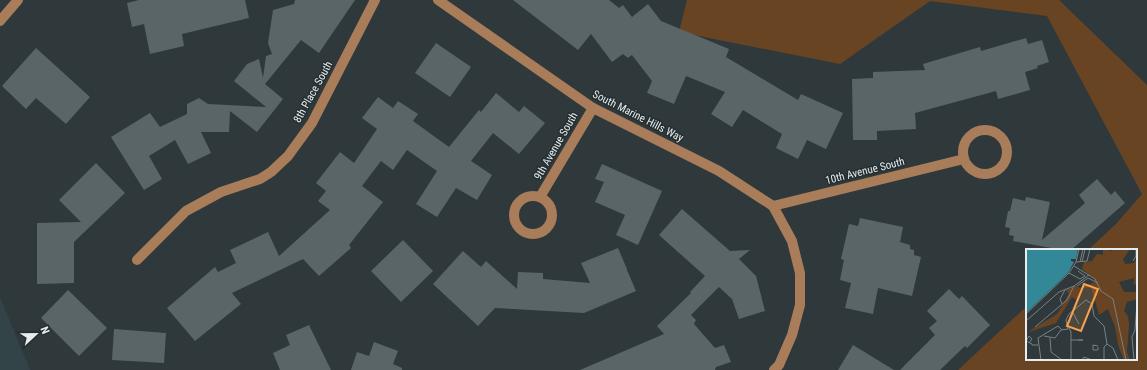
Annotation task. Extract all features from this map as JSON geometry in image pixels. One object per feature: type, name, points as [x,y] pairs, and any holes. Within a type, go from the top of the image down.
[{"type":"street","points":[[0,21],[18,0]]},
{"type":"street","name":"8th Place South","points":[[137,260],[186,211],[221,192],[260,179],[271,172],[288,156],[312,123],[375,0]]},
{"type":"street","name":"South Marine Hills Way","points":[[438,0],[593,108],[719,171],[773,206]]},
{"type":"street","name":"9th Avenue South","points":[[540,197],[593,108]]},
{"type":"street","points":[[986,130],[993,132],[1004,141],[1007,155],[1005,162],[994,172],[987,174],[973,170],[964,158],[964,145],[973,134],[979,131],[986,130]]},
{"type":"street","name":"10th Avenue South","points":[[773,206],[964,158]]},
{"type":"street","points":[[773,206],[792,240],[800,273],[800,305],[792,335],[779,365],[774,370]]},
{"type":"shaded area","points":[[687,0],[1059,0],[1147,85],[1147,370],[958,370],[1026,307],[1026,360],[1137,360],[1137,249],[1089,249],[1116,224],[1142,194],[1047,16],[930,1],[840,64],[679,32]]},
{"type":"shaded area","points":[[0,297],[30,370],[0,370]]},
{"type":"building","points":[[139,0],[245,0],[249,18],[182,34],[184,46],[150,54],[144,24],[132,27],[127,3]]},
{"type":"building","points":[[295,0],[355,0],[319,53],[301,40],[265,84],[283,99],[257,132],[230,111],[229,132],[201,132],[211,153],[188,164],[175,140],[149,156],[162,179],[144,190],[111,137],[150,113],[160,127],[187,114],[187,104],[199,98],[208,104],[266,107],[234,81],[247,64],[259,59],[263,78],[266,56],[272,54],[268,43],[273,10],[294,4]]},
{"type":"building","points":[[513,0],[609,0],[619,8],[623,5],[632,17],[648,4],[661,21],[729,49],[726,57],[798,100],[801,94],[843,113],[826,149],[807,140],[798,159],[776,148],[782,134],[743,110],[732,127],[711,114],[725,92],[686,76],[674,104],[647,93],[652,81],[632,55],[628,58],[623,54],[612,62],[591,34],[578,50]]},
{"type":"building","points":[[1026,38],[1028,44],[1042,40],[1049,62],[1037,66],[1038,68],[1025,72],[1030,90],[998,99],[996,91],[915,113],[916,129],[877,131],[877,140],[853,140],[852,79],[873,78],[873,72],[925,70],[923,64],[980,47],[981,51]]},
{"type":"building","points":[[436,43],[471,67],[450,97],[415,73]]},
{"type":"building","points":[[36,48],[90,97],[66,124],[36,98],[26,109],[2,86]]},
{"type":"building","points":[[496,93],[519,112],[524,106],[545,123],[519,154],[493,133],[471,161],[492,175],[477,200],[456,188],[437,217],[416,204],[437,171],[407,150],[393,170],[381,161],[362,186],[383,202],[349,245],[351,248],[319,276],[303,259],[232,293],[241,304],[195,341],[167,308],[215,267],[218,272],[236,263],[230,250],[268,232],[279,256],[330,210],[318,201],[326,191],[316,183],[340,152],[354,163],[377,129],[362,118],[378,97],[393,108],[398,101],[418,114],[413,121],[449,147],[479,110],[481,112]]},
{"type":"building","points":[[96,163],[125,193],[74,242],[74,283],[37,284],[37,223],[81,222],[59,200]]},
{"type":"building","points":[[602,164],[662,191],[638,245],[616,235],[625,215],[595,202],[604,182],[595,179]]},
{"type":"building","points":[[1097,179],[1111,195],[1115,191],[1125,203],[1072,249],[1057,249],[1013,241],[1014,236],[1009,235],[1010,228],[1005,227],[1008,211],[1010,211],[1013,198],[1025,201],[1026,197],[1050,202],[1042,240],[1085,203],[1079,195]]},
{"type":"building","points":[[682,209],[730,251],[750,250],[739,259],[756,276],[765,311],[739,319],[732,299],[719,287],[691,315],[696,320],[694,324],[715,348],[724,345],[731,362],[716,367],[715,370],[580,370],[664,334],[657,326],[691,293],[690,292],[705,276],[659,235]]},
{"type":"building","points":[[860,218],[903,227],[900,242],[910,245],[910,249],[914,250],[914,255],[921,257],[912,296],[878,288],[873,314],[845,308],[851,283],[840,280],[844,260],[841,259],[849,224],[858,226]]},
{"type":"building","points":[[403,240],[433,271],[401,302],[371,271]]},
{"type":"building","points":[[618,248],[627,269],[626,272],[627,270],[636,291],[584,313],[495,308],[478,326],[433,284],[463,251],[481,267],[486,261],[517,289],[518,272],[543,273],[543,279],[590,283],[581,263]]},
{"type":"building","points":[[949,289],[959,299],[962,296],[990,325],[967,348],[965,346],[940,370],[900,370],[935,335],[929,328],[937,321],[927,311]]},
{"type":"building","points":[[68,290],[107,328],[79,356],[41,318]]},
{"type":"building","points":[[309,325],[331,370],[280,370],[273,353],[290,345],[286,335]]},
{"type":"building","points":[[114,329],[166,333],[164,363],[112,360]]},
{"type":"building","points":[[374,342],[398,351],[393,364],[402,368],[402,370],[351,370],[357,352],[369,356]]},
{"type":"building","points":[[853,345],[894,370],[838,370]]}]
